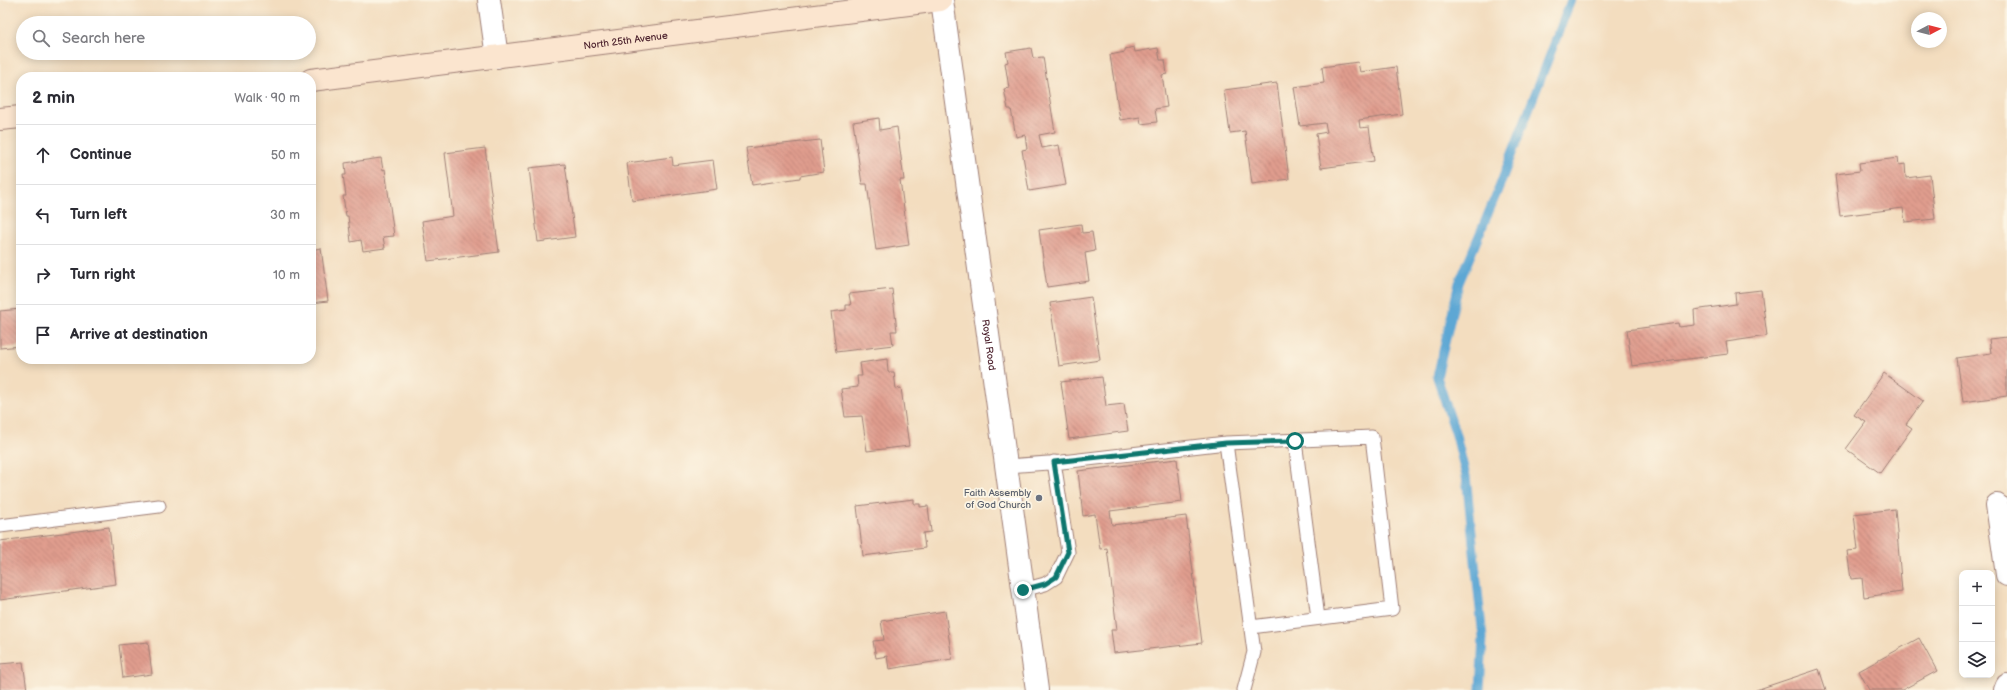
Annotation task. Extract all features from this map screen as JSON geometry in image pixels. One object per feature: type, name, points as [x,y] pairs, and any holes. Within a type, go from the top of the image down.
[{"type":"street","points":[[489,0],[497,57]]},
{"type":"street","name":"North 25th Avenue","points":[[316,79],[941,0]]},
{"type":"street","name":"Royal Road","points":[[941,0],[1037,690]]},
{"type":"street","points":[[0,119],[16,117]]},
{"type":"street","points":[[1997,505],[2007,575]]},
{"type":"street","points":[[2005,690],[2007,685]]},
{"type":"lane","points":[[1006,466],[1226,443],[1372,437],[1392,609],[1251,627]]},
{"type":"lane","points":[[1295,441],[1318,618]]},
{"type":"lane","points":[[1226,443],[1254,652],[1244,690]]},
{"type":"lane","points":[[1023,590],[1045,584],[1056,577],[1068,552],[1054,462]]},
{"type":"lane","points":[[0,526],[159,506]]},
{"type":"building","points":[[1134,47],[1135,52],[1158,48],[1160,60],[1165,60],[1167,74],[1162,75],[1167,107],[1155,109],[1157,122],[1141,124],[1140,117],[1120,120],[1110,55],[1125,52],[1125,49]]},
{"type":"building","points":[[1031,48],[1033,58],[1043,57],[1055,132],[1039,135],[1042,148],[1059,145],[1066,185],[1029,191],[1022,150],[1027,149],[1025,135],[1016,137],[1011,109],[1008,109],[1004,89],[1009,88],[1005,63],[1008,62],[1006,52]]},
{"type":"building","points":[[1358,62],[1360,72],[1396,67],[1402,114],[1359,120],[1360,128],[1369,127],[1374,161],[1321,168],[1316,134],[1327,132],[1325,123],[1300,126],[1294,87],[1324,83],[1322,67]]},
{"type":"building","points":[[1277,83],[1289,179],[1252,184],[1245,131],[1230,133],[1224,90]]},
{"type":"building","points":[[879,118],[880,130],[897,127],[904,180],[900,180],[909,245],[876,250],[867,184],[862,184],[853,122]]},
{"type":"building","points":[[820,140],[824,172],[800,176],[800,178],[752,185],[746,148]]},
{"type":"building","points":[[485,148],[499,252],[428,261],[422,221],[453,216],[445,153]]},
{"type":"building","points":[[672,157],[673,165],[713,160],[717,189],[632,201],[627,163]]},
{"type":"building","points":[[381,158],[383,170],[385,169],[394,236],[383,237],[385,248],[363,251],[361,240],[351,242],[348,216],[346,216],[343,196],[346,196],[343,175],[346,175],[345,163]]},
{"type":"building","points":[[1898,158],[1899,165],[1905,164],[1906,178],[1930,175],[1935,219],[1905,222],[1903,208],[1840,216],[1835,174],[1860,171],[1859,163]]},
{"type":"building","points":[[565,164],[575,237],[538,242],[529,168]]},
{"type":"building","points":[[1081,224],[1082,233],[1092,232],[1095,251],[1085,253],[1089,281],[1047,287],[1039,230]]},
{"type":"building","points":[[321,248],[328,301],[316,302],[316,249]]},
{"type":"building","points":[[892,289],[897,331],[891,331],[893,345],[836,352],[831,312],[846,310],[846,305],[851,305],[849,294]]},
{"type":"building","points":[[1761,290],[1767,336],[1726,342],[1728,354],[1632,366],[1627,330],[1678,323],[1679,327],[1695,325],[1694,310],[1736,304],[1735,293]]},
{"type":"building","points":[[1091,297],[1100,360],[1059,366],[1050,303]]},
{"type":"building","points":[[16,309],[16,346],[0,348],[0,311]]},
{"type":"building","points":[[2007,337],[2007,396],[1963,402],[1957,358],[1991,353],[1989,339]]},
{"type":"building","points":[[887,359],[888,372],[894,372],[896,389],[901,388],[909,446],[867,451],[862,416],[845,417],[841,389],[858,387],[857,376],[862,376],[860,363]]},
{"type":"building","points":[[1884,373],[1923,401],[1906,424],[1912,428],[1880,473],[1846,449],[1866,422],[1854,415]]},
{"type":"building","points":[[1102,377],[1106,406],[1124,404],[1128,431],[1069,439],[1061,382]]},
{"type":"building","points":[[1177,459],[1182,502],[1110,511],[1112,525],[1186,516],[1202,643],[1114,653],[1111,630],[1117,630],[1107,548],[1100,549],[1095,514],[1083,516],[1078,471]]},
{"type":"building","points":[[914,499],[914,504],[920,504],[920,507],[928,506],[931,532],[923,533],[925,548],[863,556],[857,506]]},
{"type":"building","points":[[1895,509],[1902,592],[1864,597],[1862,578],[1851,579],[1847,551],[1858,550],[1854,514]]},
{"type":"building","points":[[109,527],[116,584],[0,600],[0,541]]},
{"type":"building","points":[[945,611],[952,659],[889,669],[887,656],[876,658],[873,641],[884,640],[881,621]]},
{"type":"building","points":[[1919,638],[1937,671],[1902,690],[1869,690],[1859,671]]},
{"type":"building","points":[[148,642],[152,674],[123,678],[119,645]]},
{"type":"building","points":[[23,662],[27,690],[0,690],[0,664]]},
{"type":"building","points":[[1819,669],[1826,690],[1756,690]]},
{"type":"waterway","points":[[1480,690],[1483,638],[1466,476],[1456,435],[1437,377],[1459,283],[1498,190],[1571,0]]},
{"type":"place","name":"Faith Assembly of God Church","points":[[1039,498]]},
{"type":"route","points":[[1023,590],[1045,584],[1056,577],[1068,552],[1054,462],[1226,443],[1295,441]]}]
